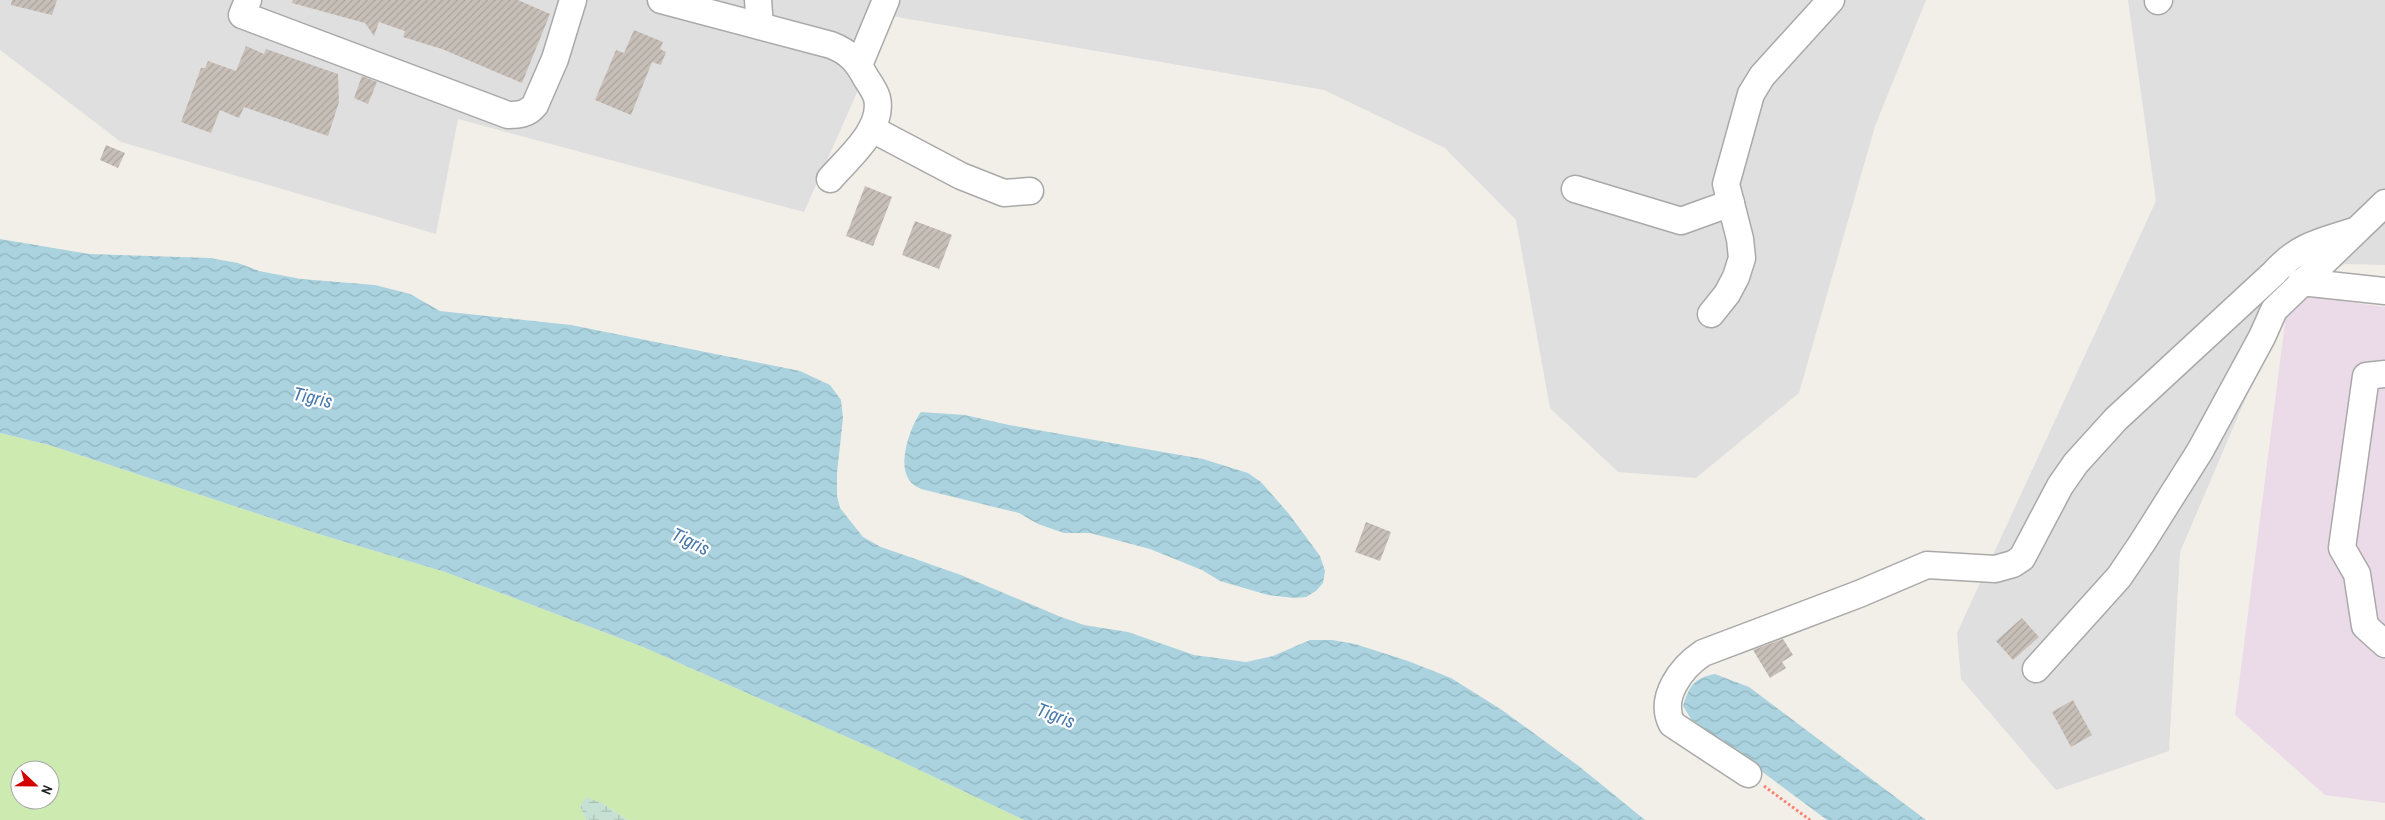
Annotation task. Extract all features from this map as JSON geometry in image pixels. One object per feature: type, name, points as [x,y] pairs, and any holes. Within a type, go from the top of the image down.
[{"type":"street","points":[[248,0],[242,15],[508,115],[520,115],[530,111],[535,105],[554,59],[573,0]]},
{"type":"street","points":[[661,0],[831,45],[852,56],[859,65],[877,99],[878,113],[872,129],[830,179]]},
{"type":"street","points":[[758,0],[760,26]]},
{"type":"street","points":[[859,65],[886,0]]},
{"type":"street","points":[[1711,314],[1727,294],[1736,277],[1742,258],[1740,239],[1726,184],[1751,94],[1762,76],[1831,0]]},
{"type":"street","points":[[872,129],[961,176],[1004,193],[1030,191]]},
{"type":"street","points":[[1575,189],[1681,221],[1730,203]]},
{"type":"street","points":[[2036,669],[2119,578],[2200,451],[2262,337],[2274,310],[2385,203]]},
{"type":"street","points":[[1748,774],[1672,724],[1667,708],[1678,676],[1688,663],[1703,653],[1859,594],[1927,565],[1995,569],[2018,561],[2022,558],[2031,542],[2060,486],[2076,463],[2116,419],[2287,258],[2300,249],[2354,231]]},
{"type":"street","points":[[2301,282],[2385,291]]},
{"type":"street","points":[[2385,374],[2366,376],[2342,548],[2357,574],[2365,626],[2385,644]]},
{"type":"path","points":[[1748,774],[1810,820]]},
{"type":"shaded area","points":[[0,0],[1926,0],[1875,126],[1799,393],[1696,478],[1618,472],[1550,408],[1516,220],[1445,148],[1324,90],[891,16],[804,212],[458,119],[436,234],[121,142],[0,50]]},
{"type":"shaded area","points":[[2128,0],[2385,0],[2385,265],[2345,264],[2301,289],[2283,311],[2180,552],[2169,751],[2056,790],[1961,679],[1957,633],[2156,201]]},
{"type":"shaded area","points":[[2299,295],[2385,307],[2385,803],[2325,795],[2235,715],[2286,315]]},
{"type":"green space","points":[[0,433],[49,445],[322,535],[445,572],[643,647],[890,756],[1024,820],[628,820],[602,803],[580,806],[586,820],[0,820]]},
{"type":"green space","points":[[586,797],[602,803],[628,820],[586,820],[580,806]]},
{"type":"water","name":"Tigris","points":[[0,239],[89,254],[210,258],[238,263],[259,271],[301,279],[375,285],[410,294],[440,311],[571,325],[800,371],[830,385],[841,400],[843,418],[837,473],[837,496],[840,508],[863,537],[881,547],[961,575],[1084,625],[1128,632],[1194,655],[1246,662],[1273,656],[1310,640],[1332,640],[1355,644],[1408,661],[1451,678],[1502,710],[1580,767],[1645,820],[1024,820],[890,756],[643,647],[445,572],[322,535],[49,445],[0,433]]},
{"type":"water","points":[[921,412],[965,415],[1009,425],[1203,459],[1248,473],[1261,482],[1289,514],[1320,556],[1325,571],[1323,583],[1316,591],[1306,597],[1294,598],[1268,595],[1220,581],[1202,570],[1150,549],[1090,533],[1064,533],[1038,524],[1019,513],[921,489],[908,478],[904,461],[913,425]]},
{"type":"water","points":[[1715,674],[1749,687],[1926,820],[1827,820],[1691,719],[1683,706],[1690,688],[1702,678]]},
{"type":"building","points":[[12,0],[57,0],[52,15],[11,5]]},
{"type":"building","points":[[293,0],[518,0],[550,14],[522,83],[442,49],[403,37],[405,31],[379,22],[374,36],[365,23],[292,3]]},
{"type":"building","points":[[634,30],[663,42],[660,49],[666,52],[661,65],[652,62],[631,115],[595,100],[616,50],[624,53]]},
{"type":"building","points":[[246,46],[264,54],[266,49],[338,74],[339,102],[328,136],[244,107],[239,118],[220,110],[211,133],[181,122],[201,68],[205,68],[208,61],[236,71]]},
{"type":"building","points":[[362,76],[377,82],[368,104],[354,98]]},
{"type":"building","points":[[106,145],[125,153],[118,168],[100,160]]},
{"type":"building","points":[[865,186],[892,197],[873,246],[846,236]]},
{"type":"building","points":[[915,221],[952,235],[939,269],[902,255]]},
{"type":"building","points":[[1366,522],[1391,532],[1380,561],[1355,552]]},
{"type":"building","points":[[2022,618],[2039,637],[2013,660],[1996,641]]},
{"type":"building","points":[[1783,639],[1793,655],[1782,662],[1786,668],[1770,678],[1753,650]]},
{"type":"building","points":[[2073,700],[2092,735],[2071,747],[2052,712]]}]
